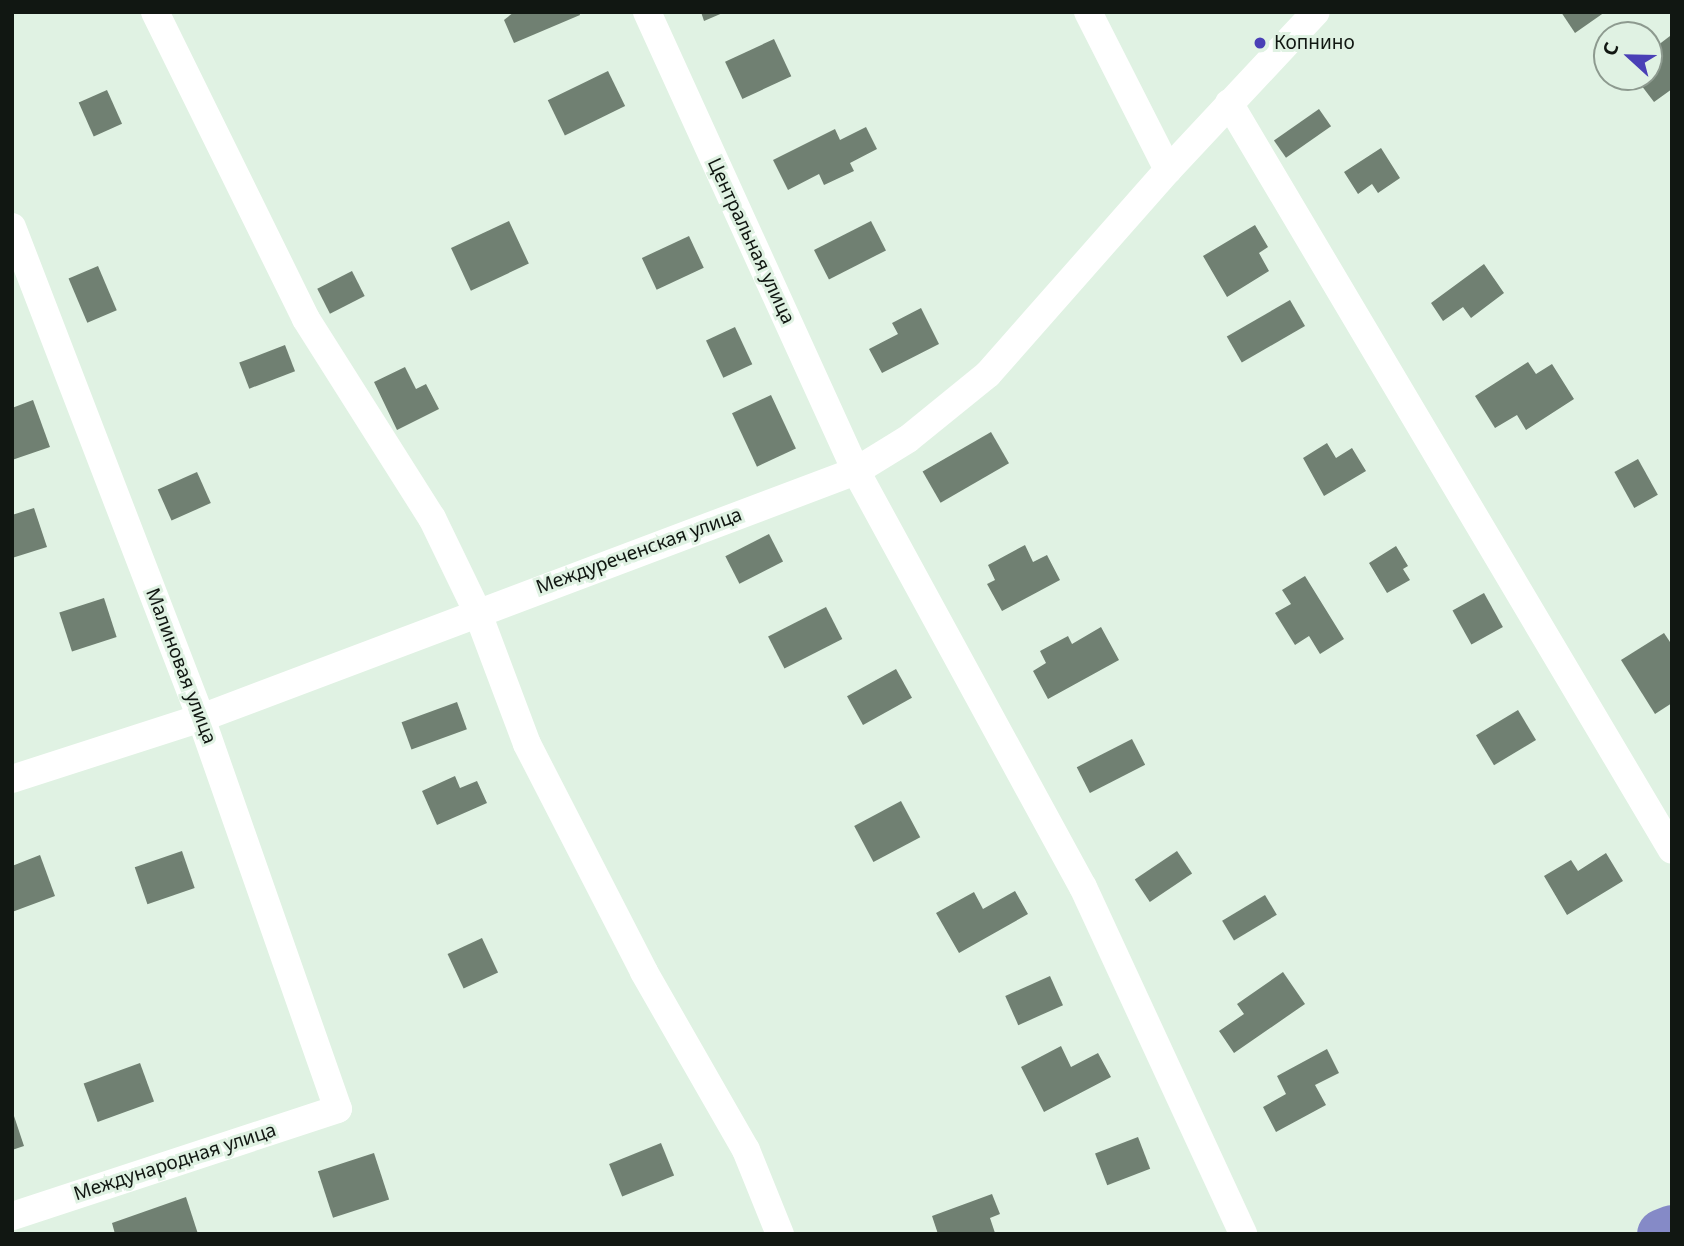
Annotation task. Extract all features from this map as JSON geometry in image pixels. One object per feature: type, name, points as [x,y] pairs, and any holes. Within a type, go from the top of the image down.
[{"type":"street","points":[[155,12],[306,320],[432,518],[477,611],[527,744],[644,972],[746,1150],[780,1234]]},
{"type":"street","name":"Центральная улица","points":[[647,12],[856,471],[1083,887],[1242,1234]]},
{"type":"street","points":[[1088,12],[1168,170]]},
{"type":"street","name":"Междуреченская улица","points":[[12,779],[201,718],[477,611],[856,471],[908,439],[988,374],[1168,170],[1316,12]]},
{"type":"street","points":[[1229,103],[1672,850]]},
{"type":"street","name":"Малиновая улица","points":[[12,227],[201,718],[338,1109]]},
{"type":"street","name":"Международная улица","points":[[12,1216],[338,1109]]},
{"type":"building","points":[[514,12],[579,12],[580,15],[514,43],[504,20]]},
{"type":"building","points":[[701,12],[725,12],[704,21]]},
{"type":"building","points":[[1561,12],[1605,12],[1575,33]]},
{"type":"building","points":[[1670,36],[1672,89],[1654,102],[1646,91],[1663,91],[1663,41]]},
{"type":"building","points":[[774,39],[791,76],[742,99],[725,62]]},
{"type":"building","points":[[608,71],[625,106],[565,135],[548,100]]},
{"type":"building","points":[[107,90],[122,124],[94,136],[79,103]]},
{"type":"building","points":[[1319,109],[1331,126],[1286,158],[1274,141]]},
{"type":"building","points":[[866,127],[877,149],[850,163],[854,171],[824,185],[819,174],[788,190],[773,160],[835,129],[840,140]]},
{"type":"building","points":[[1381,148],[1400,178],[1378,193],[1372,184],[1358,194],[1344,172]]},
{"type":"building","points":[[509,221],[529,264],[471,291],[451,248]]},
{"type":"building","points":[[871,221],[886,250],[829,279],[814,250]]},
{"type":"building","points":[[1255,225],[1268,247],[1259,253],[1269,271],[1227,297],[1203,256]]},
{"type":"building","points":[[689,236],[704,268],[657,290],[642,258]]},
{"type":"building","points":[[1484,264],[1504,293],[1471,318],[1463,307],[1443,321],[1431,303]]},
{"type":"building","points":[[98,266],[117,310],[87,323],[69,279]]},
{"type":"building","points":[[352,271],[365,296],[330,314],[317,289]]},
{"type":"building","points":[[1290,300],[1305,326],[1242,362],[1227,336]]},
{"type":"building","points":[[921,308],[939,344],[882,373],[869,349],[898,334],[892,323]]},
{"type":"building","points":[[735,327],[752,364],[723,378],[706,341]]},
{"type":"building","points":[[285,345],[295,371],[249,389],[239,363]]},
{"type":"building","points":[[1528,362],[1536,374],[1552,364],[1574,399],[1526,430],[1517,415],[1495,428],[1475,396]]},
{"type":"building","points":[[405,367],[416,389],[426,384],[439,409],[397,430],[374,382]]},
{"type":"building","points":[[771,395],[796,448],[757,467],[732,413]]},
{"type":"building","points":[[33,400],[50,447],[12,460],[12,408]]},
{"type":"building","points":[[991,432],[1009,463],[941,503],[923,472]]},
{"type":"building","points":[[1327,443],[1336,458],[1352,448],[1366,471],[1324,496],[1303,458]]},
{"type":"building","points":[[1638,459],[1658,495],[1634,508],[1614,472]]},
{"type":"building","points":[[197,472],[211,503],[172,521],[158,489]]},
{"type":"building","points":[[34,508],[47,547],[12,558],[12,515]]},
{"type":"building","points":[[769,534],[783,562],[739,584],[725,556]]},
{"type":"building","points":[[1025,545],[1033,562],[1047,555],[1060,580],[1002,611],[987,584],[995,580],[988,565]]},
{"type":"building","points":[[1396,546],[1408,566],[1403,569],[1410,580],[1387,593],[1369,563]]},
{"type":"building","points":[[1305,576],[1344,639],[1320,654],[1309,636],[1295,645],[1275,613],[1291,604],[1282,590]]},
{"type":"building","points":[[1484,593],[1503,627],[1471,645],[1453,610]]},
{"type":"building","points":[[104,598],[117,637],[72,652],[59,613]]},
{"type":"building","points":[[826,607],[842,639],[784,669],[768,637]]},
{"type":"building","points":[[1101,627],[1119,660],[1048,699],[1033,671],[1046,663],[1040,651],[1068,636],[1072,644]]},
{"type":"building","points":[[1664,633],[1672,645],[1672,703],[1655,714],[1621,660]]},
{"type":"building","points":[[896,669],[912,698],[863,725],[847,696]]},
{"type":"building","points":[[457,702],[467,729],[411,749],[402,722]]},
{"type":"building","points":[[1518,710],[1536,740],[1494,765],[1476,735]]},
{"type":"building","points":[[1132,739],[1145,765],[1090,793],[1077,767]]},
{"type":"building","points":[[455,776],[460,788],[477,781],[487,803],[437,825],[422,791]]},
{"type":"building","points":[[901,801],[920,837],[873,862],[854,826]]},
{"type":"building","points":[[182,851],[195,888],[147,904],[135,867]]},
{"type":"building","points":[[1177,851],[1192,873],[1150,902],[1135,880]]},
{"type":"building","points":[[1606,853],[1623,881],[1567,915],[1544,876],[1571,860],[1578,871]]},
{"type":"building","points":[[40,855],[55,896],[12,912],[12,866]]},
{"type":"building","points":[[1015,891],[1028,914],[959,953],[936,913],[974,892],[983,909]]},
{"type":"building","points":[[1265,895],[1277,915],[1234,940],[1222,921]]},
{"type":"building","points":[[482,938],[498,972],[464,988],[448,954]]},
{"type":"building","points":[[1283,972],[1305,1004],[1234,1053],[1219,1031],[1244,1014],[1237,1004]]},
{"type":"building","points":[[1050,976],[1063,1005],[1018,1025],[1005,996]]},
{"type":"building","points":[[1061,1046],[1071,1067],[1098,1053],[1111,1077],[1044,1112],[1021,1067]]},
{"type":"building","points":[[1327,1049],[1339,1073],[1315,1085],[1326,1105],[1276,1132],[1263,1107],[1286,1094],[1277,1076]]},
{"type":"building","points":[[140,1063],[154,1102],[98,1122],[84,1084]]},
{"type":"building","points":[[12,1110],[24,1146],[12,1150]]},
{"type":"building","points":[[1138,1137],[1150,1169],[1107,1185],[1095,1153]]},
{"type":"building","points":[[661,1143],[674,1175],[622,1196],[609,1164]]},
{"type":"building","points":[[374,1153],[389,1200],[333,1218],[318,1171]]},
{"type":"building","points":[[992,1194],[1000,1214],[990,1218],[995,1233],[938,1234],[932,1216]]},
{"type":"building","points":[[186,1197],[198,1234],[115,1234],[112,1223]]},
{"type":"waterway","points":[[1662,1234],[1672,1230]]},
{"type":"place","name":"Копнино","points":[[1260,43]]}]
